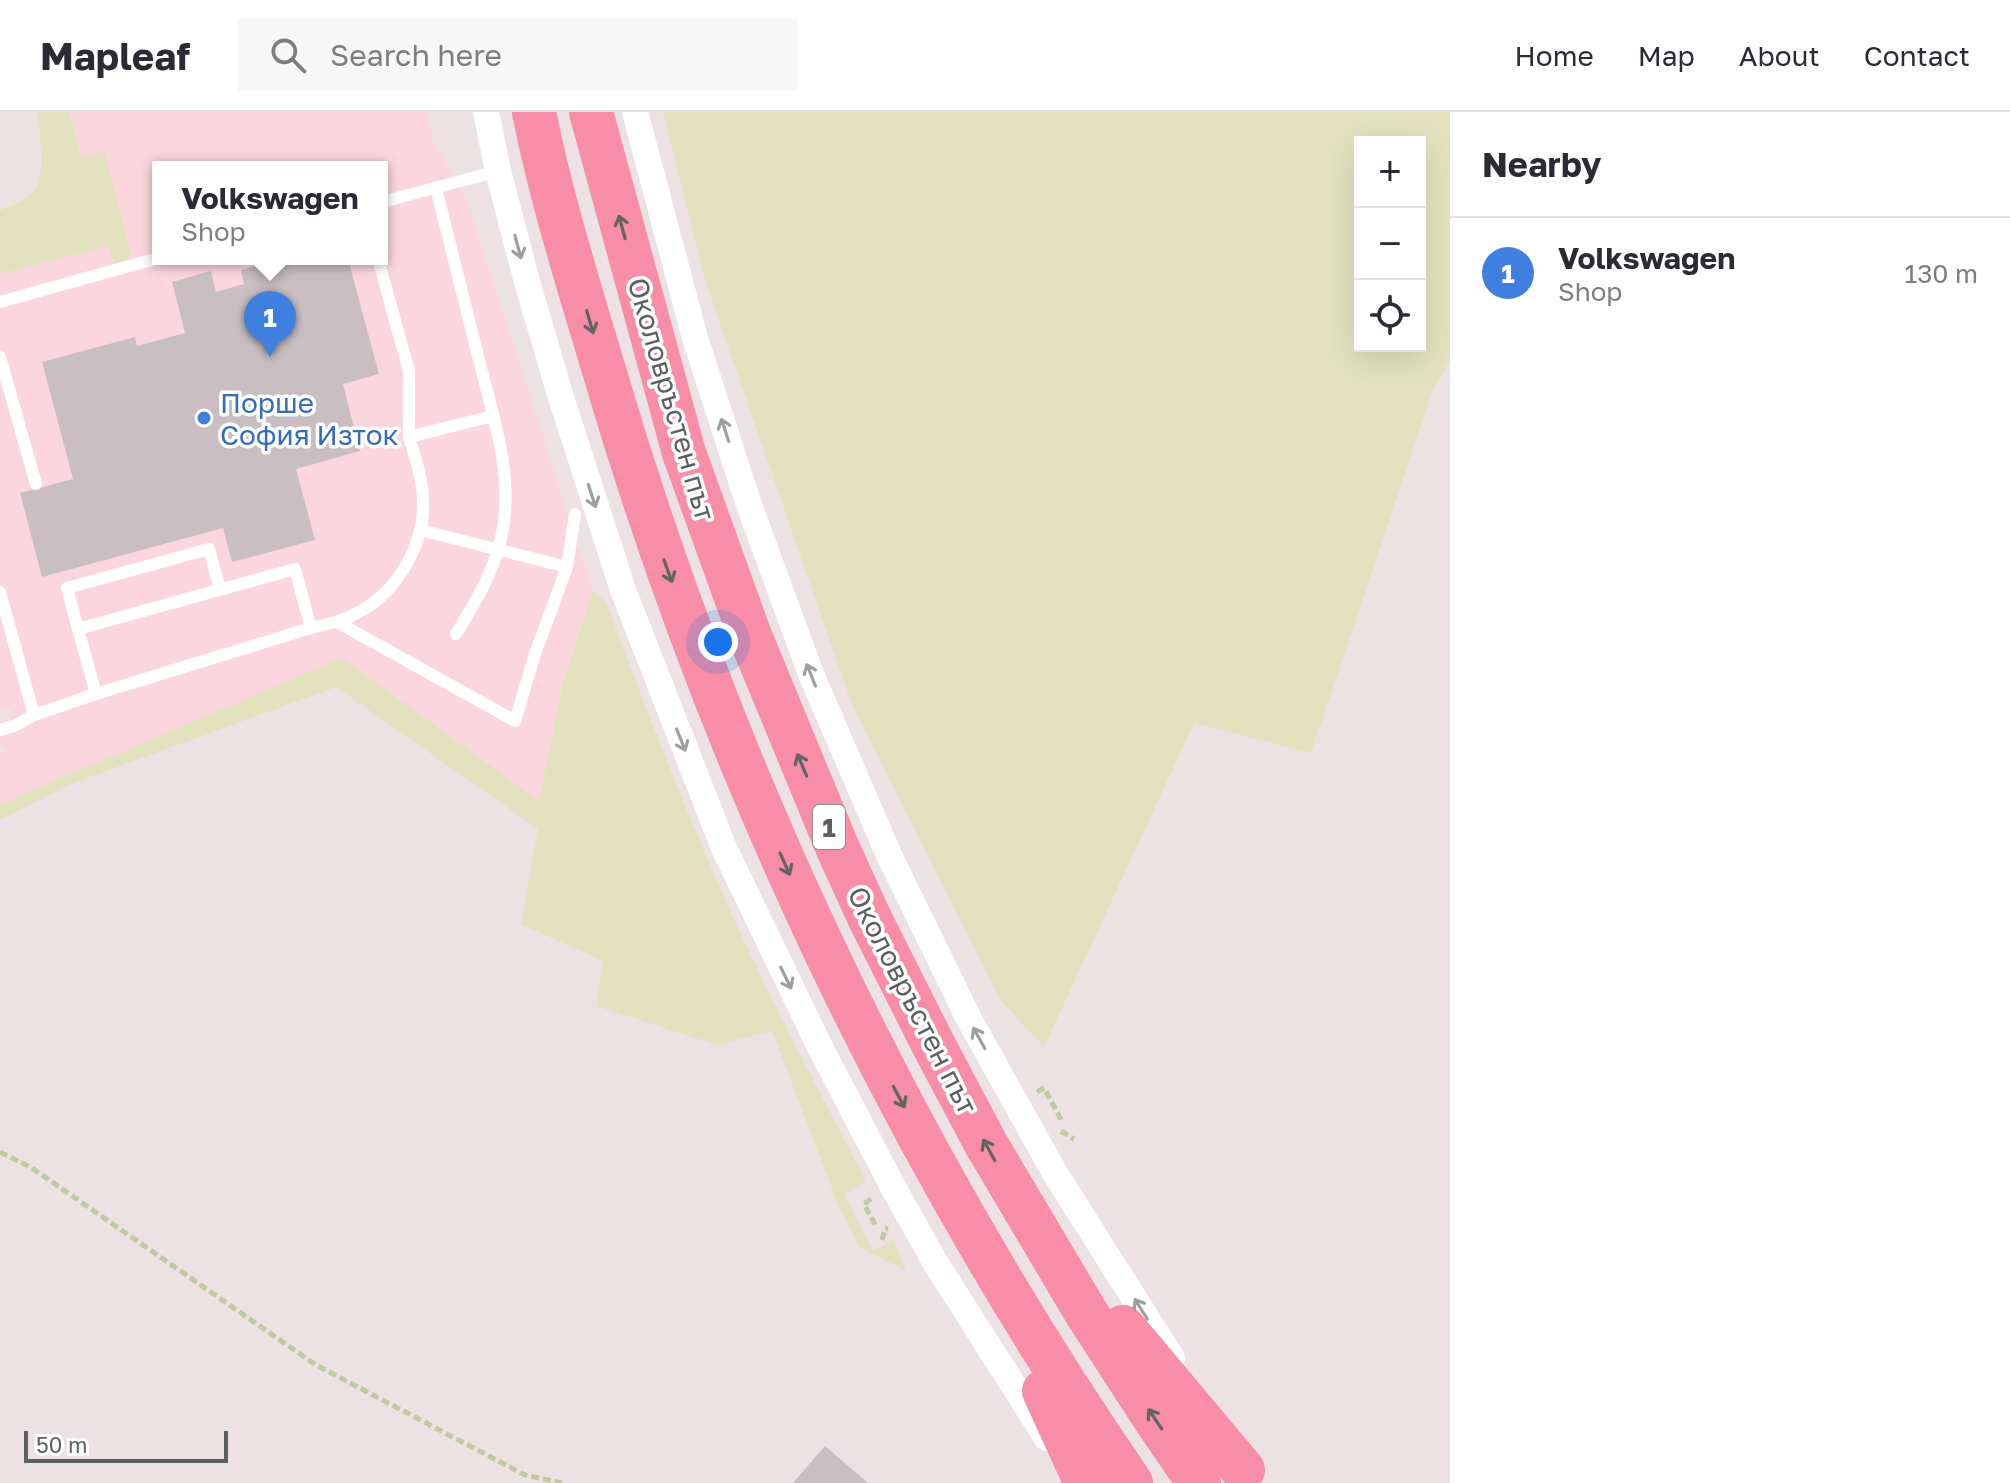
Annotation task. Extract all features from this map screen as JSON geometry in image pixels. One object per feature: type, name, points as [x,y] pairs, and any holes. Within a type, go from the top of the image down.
[{"type":"highway","name":"Околовръстен път","points":[[534,112],[545,167],[631,463],[694,645],[749,781],[814,929],[957,1204],[1037,1340],[1131,1483]]},
{"type":"highway","name":"Околовръстен път","points":[[591,112],[684,453],[750,636],[803,768],[870,919],[986,1144],[1087,1314],[1199,1483]]},
{"type":"highway","points":[[1020,1203],[1247,1476]]},
{"type":"highway","points":[[957,1204],[1086,1483]]},
{"type":"street","points":[[486,112],[526,278],[623,590],[724,848],[819,1045],[904,1207],[1008,1379],[1077,1483]]},
{"type":"street","points":[[635,112],[695,338],[749,505],[811,674],[889,855],[969,1019],[1056,1175],[1247,1476]]},
{"type":"lane","points":[[388,200],[498,171]]},
{"type":"lane","points":[[436,188],[493,416],[506,498],[504,527],[487,579],[456,634]]},
{"type":"lane","points":[[0,302],[152,260]]},
{"type":"lane","points":[[0,730],[96,694],[337,622],[379,599],[397,580],[411,556],[420,530],[423,501],[419,470],[409,437],[409,371],[380,265]]},
{"type":"lane","points":[[0,357],[36,484]]},
{"type":"lane","points":[[409,437],[493,416]]},
{"type":"lane","points":[[337,622],[515,721],[535,654],[567,567],[575,514]]},
{"type":"lane","points":[[420,530],[567,567]]},
{"type":"lane","points":[[96,694],[67,588],[209,549],[220,590]]},
{"type":"lane","points":[[78,629],[295,569],[311,628]]},
{"type":"lane","points":[[0,592],[34,715]]},
{"type":"path","points":[[1044,1088],[1063,1123]]},
{"type":"path","points":[[0,1152],[32,1168],[316,1365],[525,1475],[562,1483]]},
{"type":"path","points":[[864,1204],[877,1228]]},
{"type":"shaded area","points":[[69,112],[426,112],[433,140],[468,203],[593,591],[562,686],[539,802],[342,658],[0,804],[0,754],[7,750],[4,746],[0,747],[0,725],[17,705],[0,709],[0,274],[108,246],[104,153],[81,157]]},
{"type":"green space","points":[[38,112],[69,112],[81,157],[104,152],[131,253],[127,262],[115,265],[107,246],[0,274],[0,210],[30,195],[40,176]]},
{"type":"green space","points":[[663,112],[1450,112],[1450,360],[1433,390],[1311,753],[1194,723],[1044,1047],[1001,1001],[852,705],[706,283]]},
{"type":"green space","points":[[593,591],[606,602],[680,794],[745,943],[866,1181],[844,1194],[873,1251],[894,1239],[906,1271],[859,1247],[839,1207],[772,1031],[717,1045],[596,1006],[603,961],[521,924],[538,829],[336,687],[68,785],[0,820],[0,804],[342,658],[539,801],[562,686]]},
{"type":"building","name":"Порше София Изток","points":[[260,265],[350,265],[379,374],[343,384],[360,451],[296,469],[315,540],[232,562],[223,528],[42,577],[20,493],[73,479],[42,362],[135,337],[137,346],[185,333],[172,282],[211,271],[216,292],[244,284],[241,270]]},
{"type":"building","points":[[825,1446],[868,1483],[793,1483]]},
{"type":"place","name":"Volkswagen","points":[[270,357]]},
{"type":"place","name":"Порше София Изток","points":[[204,418]]}]
